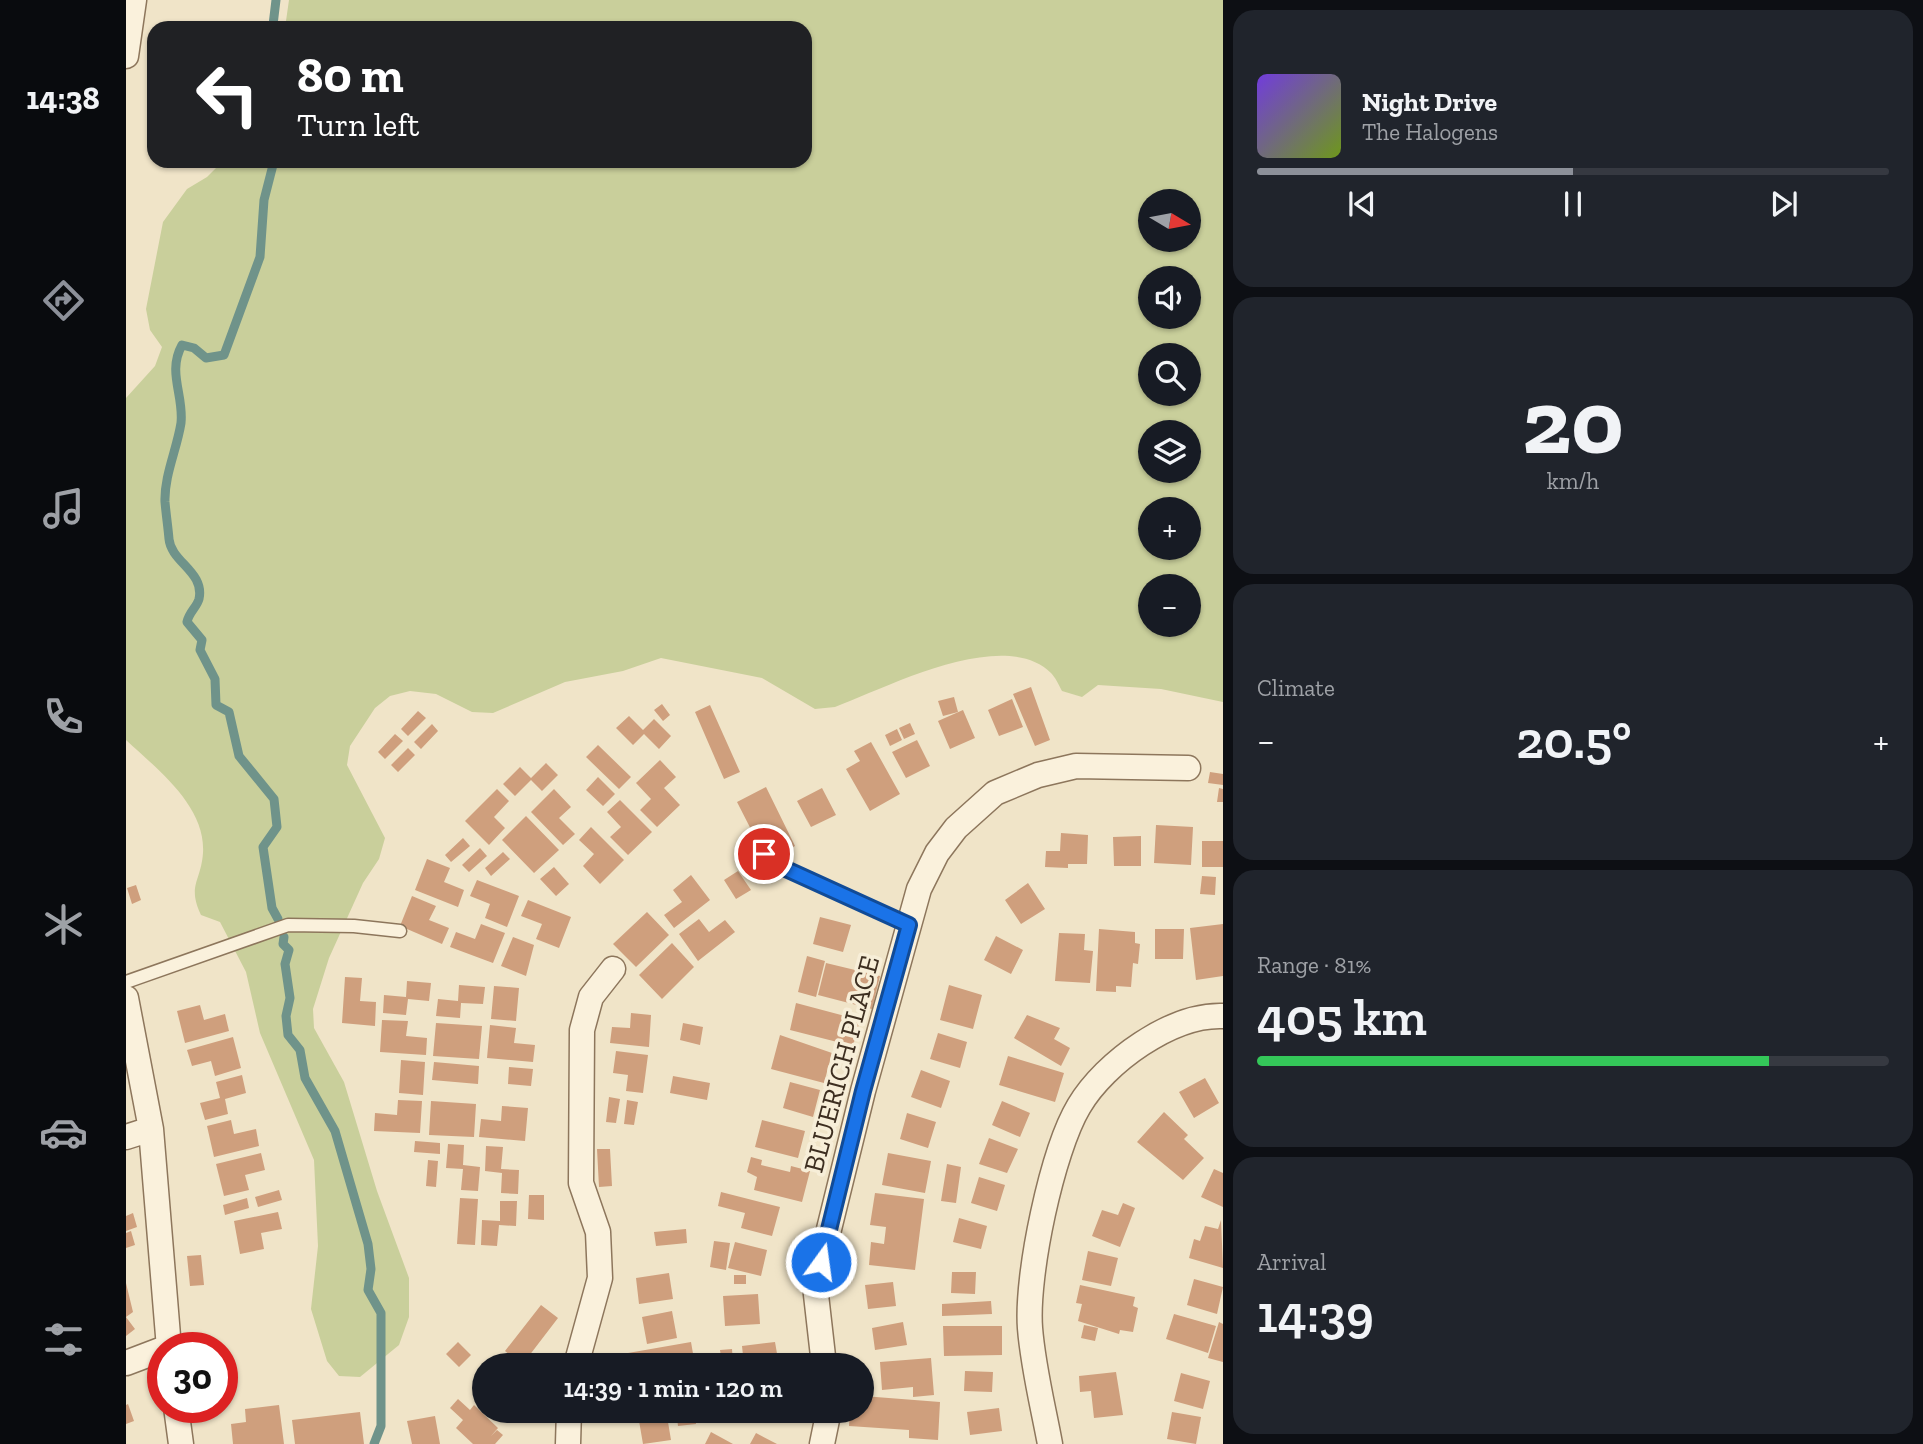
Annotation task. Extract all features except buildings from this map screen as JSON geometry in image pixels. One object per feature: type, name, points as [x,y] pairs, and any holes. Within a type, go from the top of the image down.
[{"type":"street","points":[[126,56],[134,0]]},
{"type":"street","name":"BLUERICH PLACE","points":[[823,1353],[815,1286],[863,1091],[919,889],[937,853],[956,828],[995,793],[1038,775],[1076,766],[1188,768]]},
{"type":"street","points":[[579,1353],[600,1278],[598,1232],[581,1183],[582,1030],[591,997],[613,969]]},
{"type":"street","points":[[126,999],[151,1129],[168,1332]]},
{"type":"street","points":[[1050,1444],[1030,1328],[1033,1259],[1057,1164],[1079,1106],[1109,1068],[1158,1034],[1207,1015],[1223,1016]]},
{"type":"street","points":[[126,1137],[151,1129]]},
{"type":"street","points":[[126,1363],[147,1355]]},
{"type":"street","points":[[178,1423],[181,1444]]},
{"type":"street","points":[[568,1444],[569,1423]]},
{"type":"street","points":[[822,1444],[826,1423]]},
{"type":"lane","points":[[764,854],[775,864],[909,925]]},
{"type":"lane","points":[[126,982],[288,925],[354,926],[400,931]]},
{"type":"green space","points":[[289,0],[1223,0],[1223,702],[1161,689],[1098,685],[1082,697],[1062,691],[1051,673],[1030,660],[1004,656],[975,658],[944,665],[835,707],[815,709],[762,678],[661,658],[623,671],[565,682],[493,713],[472,712],[436,694],[410,691],[390,696],[375,708],[350,746],[347,765],[385,838],[379,859],[363,883],[329,958],[313,1009],[314,1028],[344,1082],[377,1191],[409,1278],[409,1317],[399,1345],[360,1377],[339,1376],[327,1361],[311,1309],[318,1246],[314,1160],[260,1033],[246,972],[220,922],[201,915],[197,905],[195,890],[203,853],[197,820],[188,804],[165,776],[126,740],[126,398],[155,366],[162,347],[150,330],[146,309],[163,222],[187,189],[216,168],[812,168],[812,21],[286,21]]},
{"type":"waterway","points":[[273,21],[276,0]]},
{"type":"waterway","points":[[272,168],[264,200],[260,257],[224,355],[206,358],[194,348],[182,345],[178,355],[176,374],[181,423],[165,502],[171,547],[193,574],[200,590],[198,602],[187,622],[202,640],[200,650],[215,679],[216,705],[229,712],[239,756],[274,799],[277,827],[263,847],[272,908],[278,919]]},
{"type":"waterway","points":[[284,937],[283,944],[289,950],[285,964],[290,998],[286,1016],[288,1035],[300,1050],[305,1078],[335,1131],[368,1244],[371,1269],[368,1290],[381,1313],[381,1426],[374,1444]]},
{"type":"route","points":[[764,854],[775,864],[909,925],[863,1091],[821,1262]]}]
